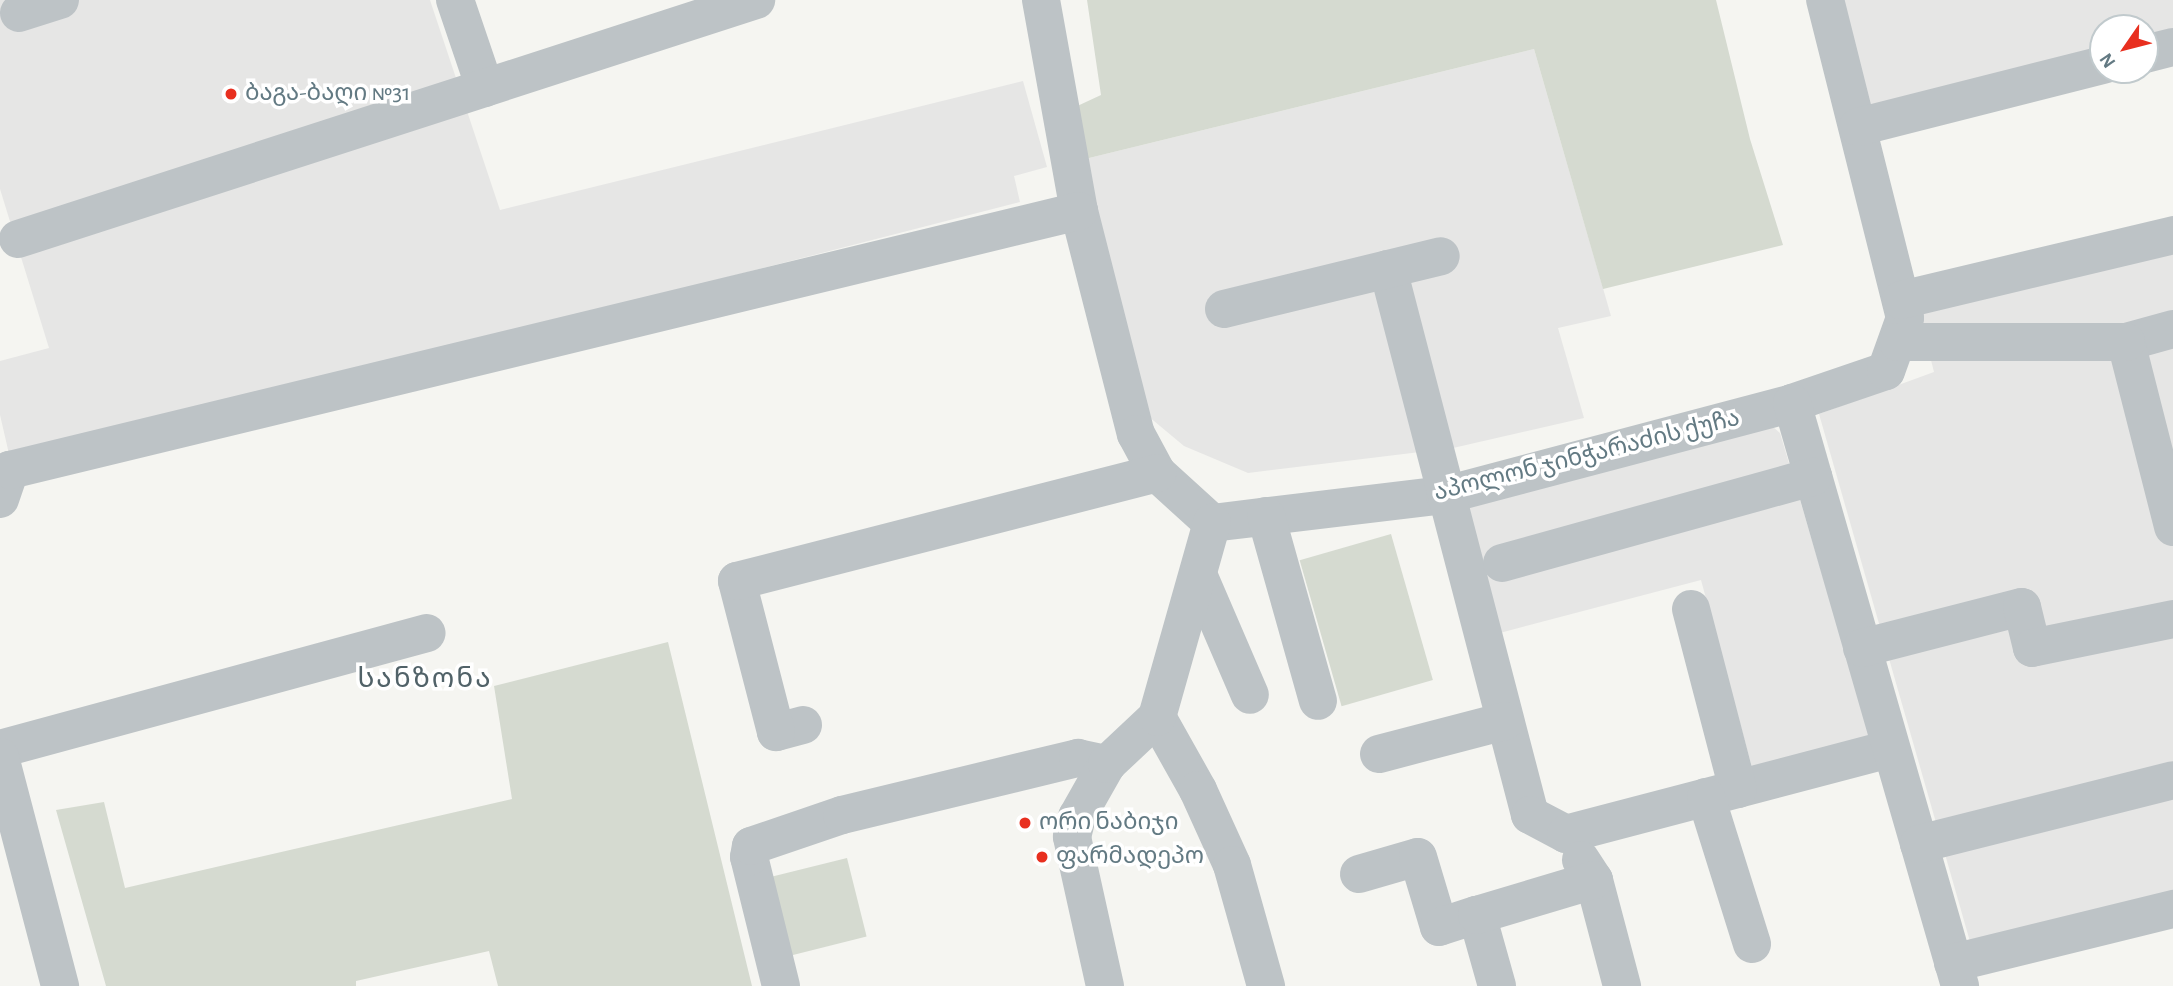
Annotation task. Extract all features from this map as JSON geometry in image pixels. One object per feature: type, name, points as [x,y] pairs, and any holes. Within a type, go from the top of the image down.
[{"type":"street","points":[[19,13],[60,0]]},
{"type":"street","points":[[454,0],[485,88]]},
{"type":"street","points":[[18,239],[756,0]]},
{"type":"street","points":[[1041,0],[1079,211],[1136,434],[1157,473],[1212,523],[1200,579],[1157,717],[1107,764],[1077,817],[1072,836],[1104,986]]},
{"type":"street","name":"აპოლონ ჯინჭარაძის ქუჩა","points":[[1212,523],[1445,495],[1792,403],[1886,371],[1905,318],[1825,0]]},
{"type":"street","points":[[1858,127],[2089,69]]},
{"type":"street","points":[[0,499],[10,470],[1079,211]]},
{"type":"street","points":[[1901,300],[2173,235]]},
{"type":"street","points":[[1224,309],[1441,256]]},
{"type":"street","points":[[1388,269],[1530,815],[1566,834],[1594,880],[1622,986]]},
{"type":"street","points":[[1898,342],[2126,342],[2173,329]]},
{"type":"street","points":[[2126,342],[2173,527]]},
{"type":"street","points":[[1792,403],[1956,974],[2173,909]]},
{"type":"street","points":[[803,724],[776,732],[737,581],[1157,473]]},
{"type":"street","points":[[1502,563],[1813,477]]},
{"type":"street","points":[[1266,516],[1318,701]]},
{"type":"street","points":[[1200,579],[1250,695]]},
{"type":"street","points":[[1862,649],[2022,607],[2032,648],[2173,619]]},
{"type":"street","points":[[1691,609],[1722,793],[1752,944]]},
{"type":"street","points":[[0,749],[426,633]]},
{"type":"street","points":[[1157,717],[1198,790],[1232,864],[1266,986]]},
{"type":"street","points":[[1379,754],[1504,722]]},
{"type":"street","points":[[1566,834],[1891,749]]},
{"type":"street","points":[[0,757],[60,986]]},
{"type":"street","points":[[781,986],[749,857],[751,846],[842,816],[1078,758],[1107,764]]},
{"type":"street","points":[[1919,844],[2171,777]]},
{"type":"street","points":[[1359,874],[1418,857],[1439,927],[1594,880]]},
{"type":"street","points":[[1476,915],[1497,986]]},
{"type":"shaded area","points":[[0,0],[430,0],[500,210],[1023,81],[1047,167],[1014,176],[1020,202],[17,460],[9,454],[0,415],[0,361],[49,348],[0,189]]},
{"type":"shaded area","points":[[1087,0],[1716,0],[1750,139],[1783,245],[1603,289],[1534,49],[1085,159],[1073,108],[1101,95]]},
{"type":"shaded area","points":[[1838,0],[2173,0],[2173,36],[2159,40],[2159,14],[2089,14],[2089,58],[1867,114]]},
{"type":"shaded area","points":[[1534,49],[1611,316],[1558,328],[1584,418],[1453,448],[1248,473],[1184,446],[1148,416],[1085,159]]},
{"type":"shaded area","points":[[2173,249],[2173,902],[1973,952],[1819,414],[1934,372],[1919,313]]},
{"type":"shaded area","points":[[1766,421],[1780,433],[1873,745],[1754,775],[1701,580],[1496,634],[1461,508]]},
{"type":"shaded area","points":[[1391,534],[1433,680],[1342,706],[1300,560]]},
{"type":"shaded area","points":[[668,642],[752,986],[498,986],[489,951],[356,981],[356,986],[106,986],[56,810],[104,802],[125,888],[512,799],[494,686]]},
{"type":"shaded area","points":[[847,858],[867,937],[787,956],[767,878]]},
{"type":"place","name":"ბაგა-ბაღი №31","points":[[231,94]]},
{"type":"place","name":"ორი ნაბიჯი","points":[[1025,823]]},
{"type":"place","name":"ფარმადეპო","points":[[1042,857]]},
{"type":"district","name":"სანზონა","points":[[425,679]]}]
